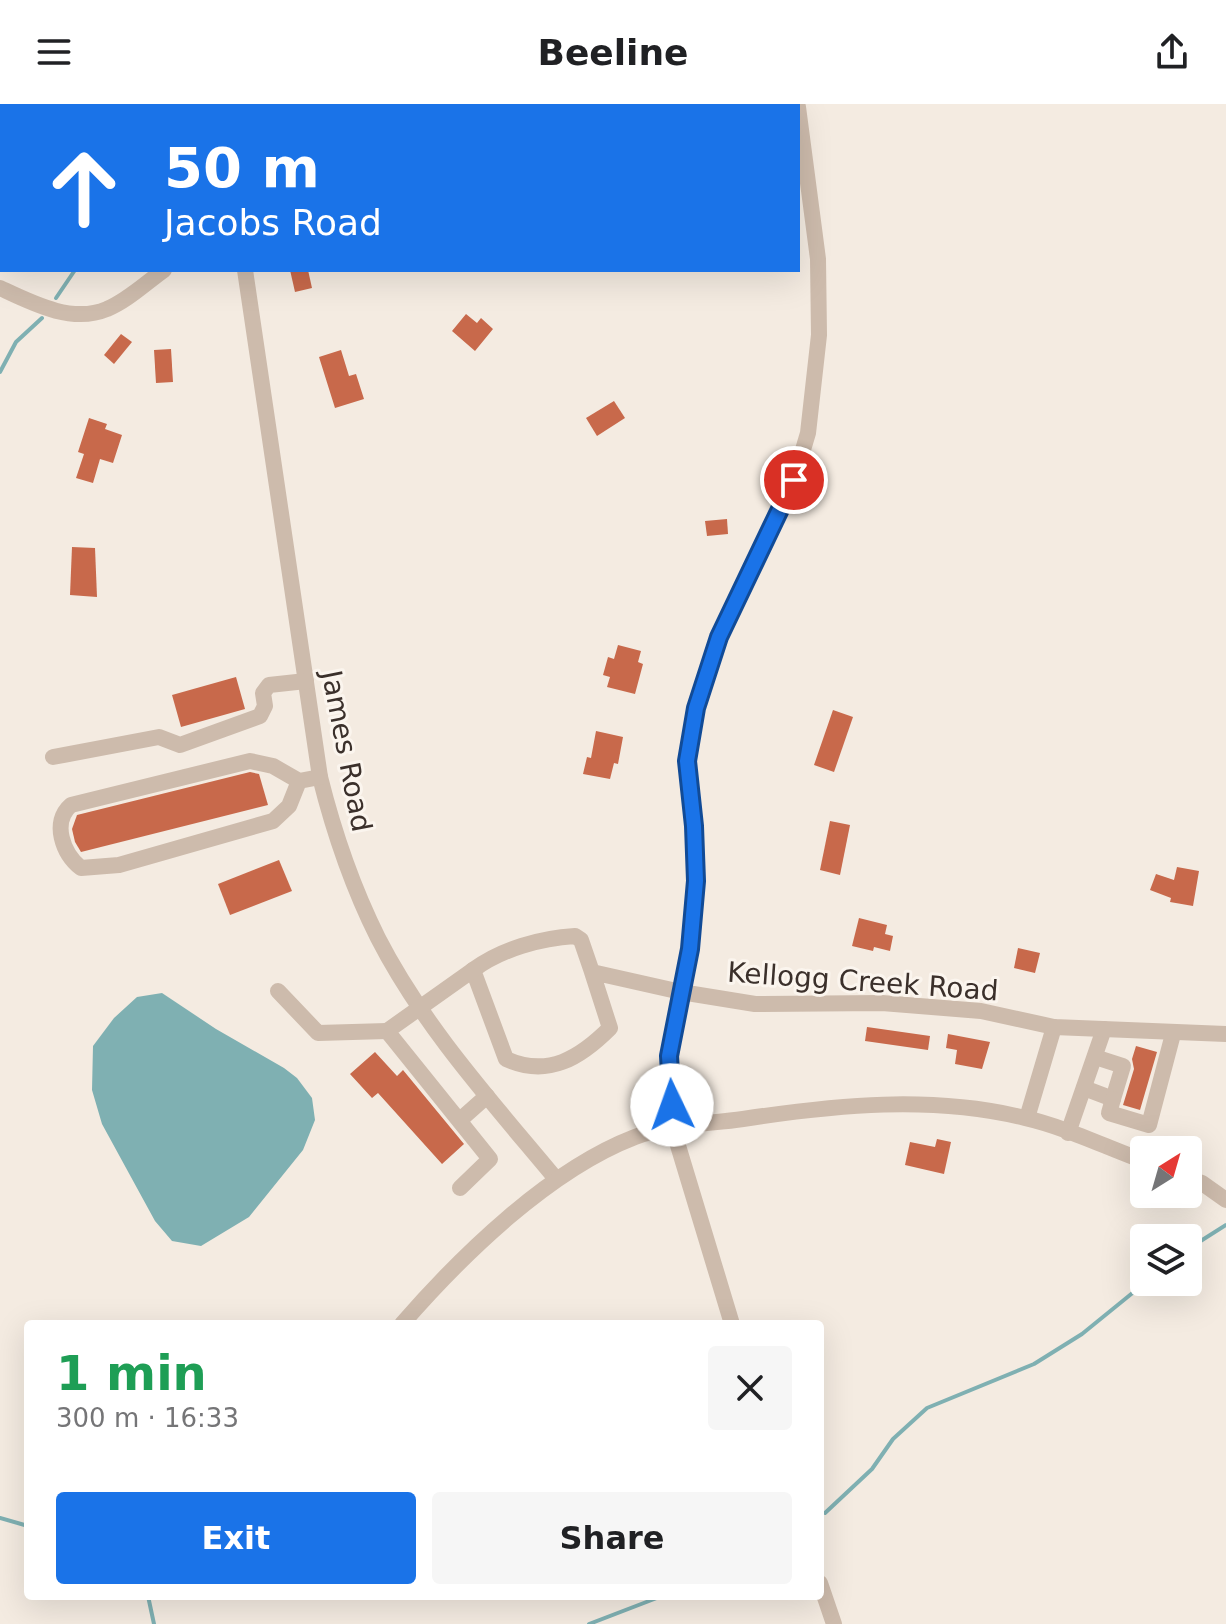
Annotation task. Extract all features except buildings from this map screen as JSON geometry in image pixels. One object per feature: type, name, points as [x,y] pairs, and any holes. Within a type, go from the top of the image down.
[{"type":"street","points":[[731,1320],[673,1129],[669,1056],[690,949],[696,881],[687,761],[696,708],[719,637],[783,504],[808,433],[819,335],[818,259],[800,128]]},
{"type":"street","points":[[0,288],[71,315],[107,309],[161,272]]},
{"type":"street","name":"James Road","points":[[245,272],[320,777],[338,847],[379,939],[420,1005],[487,1096],[556,1179]]},
{"type":"street","points":[[53,757],[159,737],[180,745],[260,716],[265,706],[263,693],[269,685],[306,681]]},
{"type":"street","points":[[299,781],[289,806],[273,821],[119,865],[81,868],[69,858],[59,822],[61,813],[71,805],[250,761],[273,766],[299,781],[320,777]]},
{"type":"street","points":[[278,991],[318,1033],[387,1031],[487,960],[515,948],[575,936],[581,940],[610,1028],[590,1048],[562,1063],[526,1068],[506,1059],[473,970]]},
{"type":"street","name":"Kellogg Creek Road","points":[[592,972],[681,992],[755,1004],[882,1003],[981,1011],[1054,1027],[1226,1034]]},
{"type":"street","points":[[1027,1118],[1054,1027]]},
{"type":"street","points":[[1068,1133],[1104,1029]]},
{"type":"street","points":[[387,1031],[490,1159],[460,1188]]},
{"type":"street","points":[[1095,1057],[1123,1066],[1109,1113],[1149,1125],[1173,1034]]},
{"type":"street","points":[[1084,1088],[1113,1099]]},
{"type":"street","points":[[460,1120],[487,1096]]},
{"type":"street","points":[[405,1320],[443,1276],[556,1179],[637,1136],[784,1113],[884,1103],[964,1107],[1027,1118],[1130,1156]]},
{"type":"street","points":[[1202,1183],[1226,1200]]},
{"type":"street","points":[[824,1595],[834,1624]]},
{"type":"water","points":[[162,993],[284,1068],[297,1078],[312,1098],[315,1120],[303,1150],[249,1217],[201,1246],[172,1241],[155,1221],[102,1124],[92,1090],[93,1046],[114,1018],[137,997]]},
{"type":"waterway","points":[[56,298],[74,272]]},
{"type":"waterway","points":[[0,372],[16,342],[42,318]]},
{"type":"waterway","points":[[1202,1240],[1226,1225]]},
{"type":"waterway","points":[[825,1513],[872,1469],[893,1439],[927,1408],[1034,1364],[1082,1334],[1130,1295]]},
{"type":"waterway","points":[[0,1518],[24,1525]]},
{"type":"waterway","points":[[149,1600],[154,1624]]},
{"type":"waterway","points":[[589,1624],[652,1600]]},
{"type":"route","points":[[672,1105],[669,1056],[690,949],[696,881],[687,761],[696,708],[719,637],[794,480]]}]
